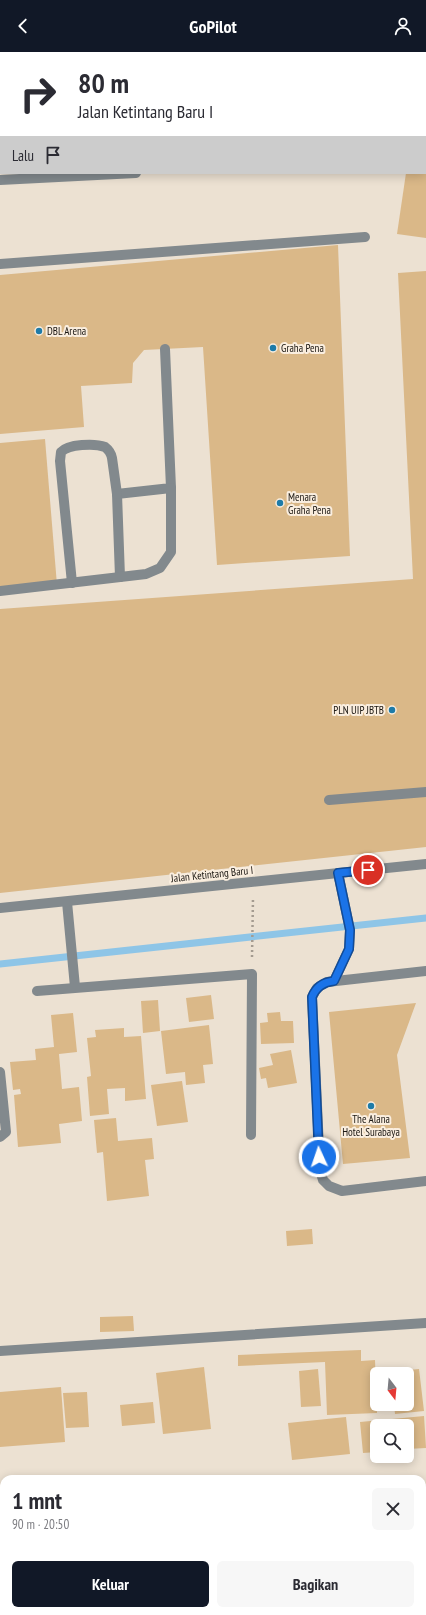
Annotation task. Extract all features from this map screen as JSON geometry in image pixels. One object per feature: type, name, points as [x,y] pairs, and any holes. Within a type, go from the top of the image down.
[{"type":"street","points":[[0,180],[117,174]]},
{"type":"street","points":[[0,264],[161,257],[365,237]]},
{"type":"street","points":[[0,591],[146,574],[160,568],[166,561],[170,552],[171,488],[165,348]]},
{"type":"street","points":[[72,583],[60,461],[61,452],[69,446],[95,445],[106,448],[111,454],[117,494],[120,577]]},
{"type":"street","points":[[117,494],[171,488]]},
{"type":"street","points":[[329,800],[426,792]]},
{"type":"street","name":"Jalan Ketintang Baru I","points":[[0,908],[426,864]]},
{"type":"street","points":[[334,981],[349,949],[350,930],[338,873]]},
{"type":"street","points":[[67,902],[75,987]]},
{"type":"street","points":[[426,971],[328,982],[317,988],[312,997],[318,1144],[320,1170],[323,1180],[329,1186],[342,1191],[426,1181]]},
{"type":"street","points":[[37,991],[252,974],[250,1135]]},
{"type":"street","points":[[0,1072],[6,1132],[0,1137]]},
{"type":"street","points":[[0,1351],[426,1323]]},
{"type":"path","points":[[252,946],[254,882]]},
{"type":"building","points":[[406,174],[426,174],[426,238],[397,234]]},
{"type":"building","points":[[338,245],[350,556],[217,565],[203,347],[144,350],[133,363],[132,383],[81,386],[84,427],[0,434],[0,275]]},
{"type":"building","points":[[426,271],[426,847],[0,893],[0,609],[413,579],[398,273]]},
{"type":"building","points":[[45,439],[57,585],[0,590],[0,443]]},
{"type":"building","points":[[211,995],[214,1019],[189,1022],[186,998]]},
{"type":"building","points":[[158,1000],[160,1031],[143,1033],[141,1001]]},
{"type":"building","name":"The Alana Hotel Surabaya","points":[[416,1003],[397,1055],[410,1158],[343,1164],[329,1012]]},
{"type":"building","points":[[280,1012],[281,1021],[293,1021],[294,1043],[261,1044],[260,1023],[268,1022],[267,1013]]},
{"type":"building","points":[[73,1013],[77,1052],[59,1054],[62,1089],[79,1087],[82,1121],[59,1124],[61,1143],[18,1147],[14,1095],[21,1094],[20,1089],[13,1090],[10,1062],[36,1060],[35,1049],[54,1047],[51,1015]]},
{"type":"building","points":[[209,1025],[213,1064],[203,1065],[205,1083],[186,1085],[185,1072],[166,1074],[161,1031]]},
{"type":"building","points":[[124,1028],[124,1037],[141,1036],[146,1099],[125,1101],[125,1088],[107,1089],[109,1114],[90,1116],[87,1077],[91,1076],[87,1038],[96,1037],[95,1030]]},
{"type":"building","points":[[291,1050],[297,1083],[268,1088],[266,1078],[261,1079],[259,1068],[273,1065],[270,1054]]},
{"type":"building","points":[[182,1081],[188,1122],[157,1126],[151,1085]]},
{"type":"building","points":[[116,1118],[118,1141],[152,1138],[154,1159],[145,1160],[149,1196],[107,1201],[103,1152],[97,1153],[94,1120]]},
{"type":"building","points":[[312,1229],[313,1244],[287,1246],[286,1231]]},
{"type":"building","points":[[133,1316],[134,1331],[100,1332],[100,1317]]},
{"type":"building","points":[[361,1350],[361,1361],[375,1360],[375,1367],[370,1367],[370,1411],[377,1411],[377,1413],[327,1415],[325,1362],[238,1366],[238,1355]]},
{"type":"building","points":[[204,1367],[211,1429],[163,1434],[156,1373]]},
{"type":"building","points":[[318,1369],[321,1406],[301,1407],[299,1371]]},
{"type":"building","points":[[419,1369],[424,1411],[395,1414],[395,1411],[414,1411],[414,1370]]},
{"type":"building","points":[[61,1387],[65,1442],[0,1447],[0,1392]]},
{"type":"building","points":[[87,1392],[89,1427],[66,1428],[63,1393]]},
{"type":"building","points":[[153,1402],[155,1423],[122,1426],[120,1405]]},
{"type":"building","points":[[424,1416],[426,1448],[414,1449],[414,1419],[392,1419]]},
{"type":"building","points":[[346,1417],[350,1454],[292,1460],[288,1423]]},
{"type":"building","points":[[370,1421],[370,1452],[363,1453],[360,1422]]},
{"type":"waterway","points":[[0,964],[426,918]]},
{"type":"place","name":"DBL Arena","points":[[39,331]]},
{"type":"place","name":"Graha Pena","points":[[273,348]]},
{"type":"place","name":"Menara Graha Pena","points":[[280,503]]},
{"type":"place","name":"PLN UIP JBTB","points":[[392,710]]},
{"type":"place","name":"The Alana Hotel Surabaya","points":[[371,1106]]},
{"type":"route","points":[[319,1157],[312,997],[317,988],[323,984],[334,981],[349,949],[350,930],[338,873],[368,870]]}]
